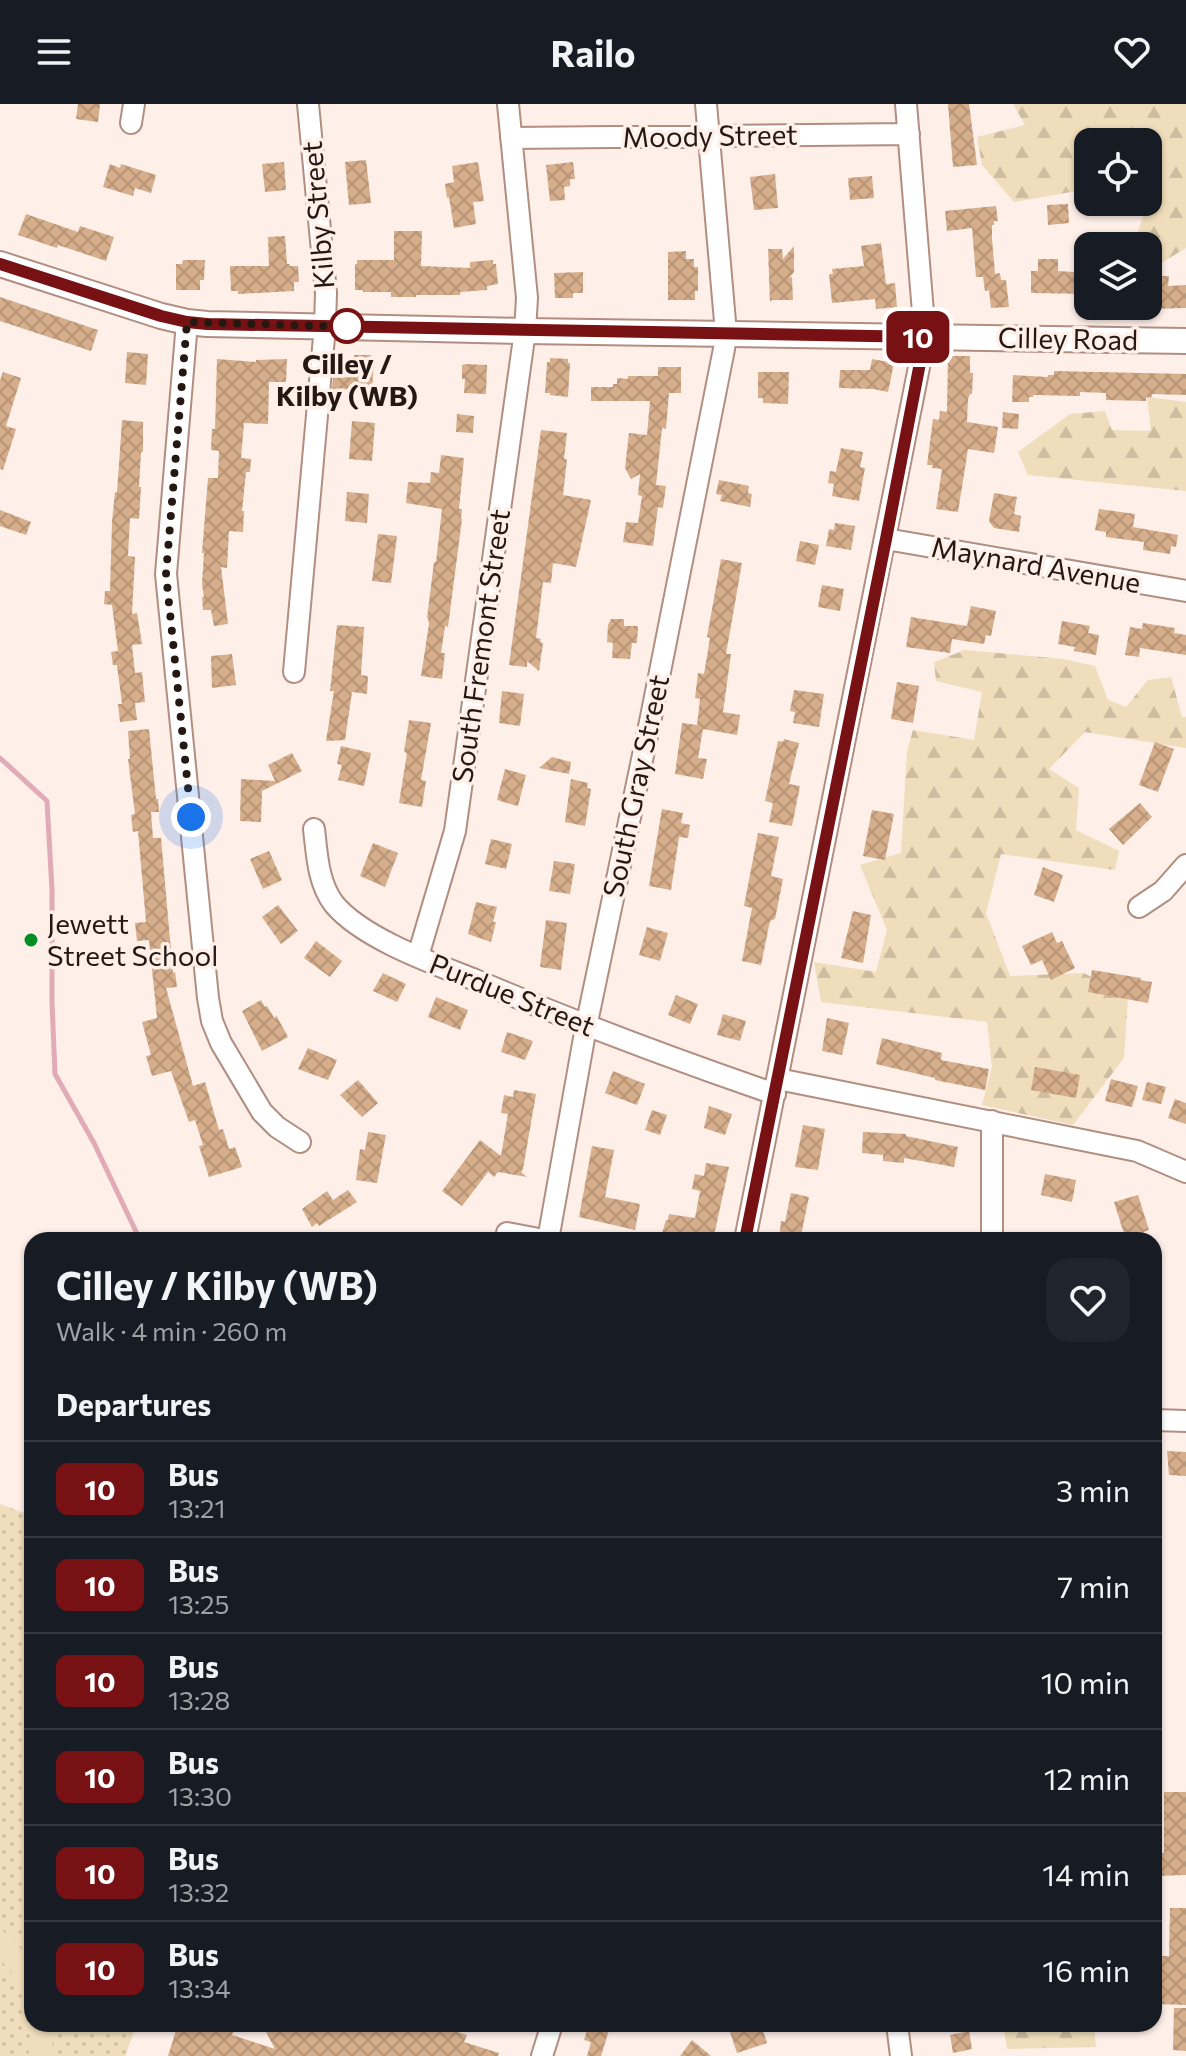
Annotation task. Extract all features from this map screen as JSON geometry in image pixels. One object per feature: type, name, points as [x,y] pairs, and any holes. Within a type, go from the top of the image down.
[{"type":"street","name":"Kilby Street","points":[[294,672],[326,293],[308,104]]},
{"type":"street","name":"South Fremont Street","points":[[418,956],[455,831],[525,331],[527,298],[508,104]]},
{"type":"street","name":"South Gray Street","points":[[548,1232],[726,333],[706,104]]},
{"type":"street","points":[[747,1232],[925,337],[906,104]]},
{"type":"street","name":"Moody Street","points":[[511,138],[909,134]]},
{"type":"street","name":"Cilley Road","points":[[0,264],[187,322],[525,331],[1186,341]]},
{"type":"street","points":[[187,322],[166,574],[208,998],[212,1021],[221,1043],[262,1112],[277,1127],[300,1142]]},
{"type":"street","name":"Maynard Avenue","points":[[886,539],[1186,591]]},
{"type":"street","name":"Purdue Street","points":[[314,829],[324,889],[336,906],[352,920],[418,956],[586,1027],[776,1087],[992,1121],[1137,1151],[1186,1172]]},
{"type":"street","points":[[1139,907],[1163,891],[1186,865]]},
{"type":"street","points":[[992,1121],[992,1232]]},
{"type":"street","points":[[1162,1420],[1186,1421]]},
{"type":"street","points":[[542,2056],[550,2032]]},
{"type":"street","points":[[898,2032],[901,2056]]},
{"type":"green space","points":[[1013,104],[1186,104],[1186,248],[1162,263],[1162,232],[1138,232],[1143,216],[1162,216],[1162,128],[1074,128],[1074,191],[1014,202],[982,165],[977,137],[1025,125]]},
{"type":"green space","points":[[1147,397],[1186,402],[1186,491],[1028,475],[1018,452],[1070,414],[1105,411],[1112,430],[1151,431]]},
{"type":"green space","points":[[965,650],[1063,659],[1095,666],[1108,700],[1126,707],[1148,680],[1171,677],[1182,717],[1186,717],[1186,748],[1085,732],[1049,769],[1079,788],[1076,830],[1119,851],[1115,870],[1001,854],[986,913],[1010,976],[1084,973],[1128,997],[1124,1058],[1073,1125],[982,1105],[992,1067],[987,1022],[821,1002],[814,962],[876,972],[887,930],[860,865],[901,853],[907,751],[913,730],[974,740],[982,692],[936,681],[934,662]]},
{"type":"green space","points":[[0,1504],[24,1513],[24,2032],[134,2032],[125,2056],[0,2056]]},
{"type":"green space","points":[[0,1929],[24,1952],[24,1998],[15,1977],[0,1959]]},
{"type":"green space","points":[[30,2032],[53,2032],[52,2056],[28,2056]]},
{"type":"green space","points":[[1004,2032],[1095,2032],[1096,2047],[1007,2049]]},
{"type":"building","points":[[78,104],[100,104],[98,122],[76,119]]},
{"type":"building","points":[[948,104],[969,104],[977,165],[953,167]]},
{"type":"building","points":[[366,160],[371,203],[349,205],[345,162]]},
{"type":"building","points":[[284,162],[286,190],[265,192],[262,164]]},
{"type":"building","points":[[478,162],[484,201],[473,202],[476,224],[454,228],[445,184],[454,182],[452,166]]},
{"type":"building","points":[[573,162],[575,179],[570,179],[570,186],[564,187],[565,200],[550,201],[546,165]]},
{"type":"building","points":[[110,164],[120,168],[121,164],[156,175],[151,193],[135,188],[133,196],[103,187]]},
{"type":"building","points":[[775,174],[778,208],[754,210],[750,177]]},
{"type":"building","points":[[872,176],[874,198],[850,200],[848,178]]},
{"type":"building","points":[[1068,204],[1069,223],[1048,225],[1047,205]]},
{"type":"building","points":[[996,206],[998,221],[992,225],[995,274],[1000,273],[1001,280],[1006,280],[1009,307],[991,308],[989,290],[985,291],[983,277],[976,277],[972,228],[947,231],[945,211]]},
{"type":"building","points":[[26,214],[78,232],[80,226],[114,237],[106,261],[18,235]]},
{"type":"building","points":[[394,231],[422,231],[421,266],[470,268],[470,262],[493,260],[498,284],[487,286],[487,290],[460,292],[460,295],[416,297],[391,297],[391,292],[355,290],[357,260],[394,260]]},
{"type":"building","points":[[285,236],[287,264],[298,266],[299,282],[294,282],[294,291],[238,294],[238,291],[231,291],[230,266],[269,266],[268,237]]},
{"type":"building","points":[[881,243],[886,284],[895,283],[897,307],[876,309],[875,299],[832,303],[829,274],[833,274],[832,269],[864,266],[861,246]]},
{"type":"building","points":[[794,246],[794,272],[789,278],[792,277],[793,300],[770,302],[768,249],[782,249],[783,259]]},
{"type":"building","points":[[686,251],[686,259],[694,259],[694,267],[698,267],[695,300],[668,300],[668,252]]},
{"type":"building","points":[[1038,259],[1058,259],[1058,271],[1074,272],[1074,294],[1031,293],[1031,271],[1038,271]]},
{"type":"building","points":[[183,260],[205,260],[200,290],[176,290],[176,264],[182,264]]},
{"type":"building","points":[[583,272],[583,293],[573,293],[573,298],[555,298],[554,273]]},
{"type":"building","points":[[1162,276],[1169,276],[1168,286],[1186,285],[1186,308],[1162,309]]},
{"type":"building","points":[[0,297],[98,330],[91,351],[0,321]]},
{"type":"building","points":[[127,352],[148,354],[146,385],[125,383]]},
{"type":"building","points":[[354,355],[371,355],[371,360],[374,360],[372,390],[332,389],[333,378],[350,377]]},
{"type":"building","points":[[948,356],[970,356],[970,373],[973,373],[967,422],[998,427],[994,453],[968,449],[958,512],[936,509],[942,469],[927,465],[933,419],[939,420],[940,411],[947,412]]},
{"type":"building","points":[[550,358],[568,359],[570,363],[568,397],[545,393],[547,362]]},
{"type":"building","points":[[217,359],[256,362],[287,359],[286,382],[269,382],[268,424],[244,423],[241,458],[251,459],[250,472],[246,472],[243,532],[229,531],[227,568],[221,567],[228,624],[214,626],[211,610],[203,610],[202,553],[208,478],[218,478],[219,451],[211,450],[212,429],[215,429]]},
{"type":"building","points":[[872,359],[894,363],[888,392],[839,388],[840,370],[870,370]]},
{"type":"building","points":[[462,365],[487,365],[486,394],[464,393]]},
{"type":"building","points":[[658,367],[681,367],[681,393],[669,393],[666,429],[662,428],[656,485],[666,486],[663,508],[658,507],[653,546],[623,542],[626,522],[638,523],[642,496],[638,495],[640,474],[631,479],[625,468],[629,433],[647,435],[650,401],[591,401],[591,387],[613,387],[617,384],[617,378],[628,379],[628,376],[658,376]]},
{"type":"building","points":[[1054,371],[1186,374],[1186,395],[1152,394],[1152,397],[1146,397],[1146,401],[1106,400],[1106,393],[1080,392],[1080,396],[1033,395],[1029,397],[1029,402],[1012,402],[1013,375],[1048,377],[1054,375]]},
{"type":"building","points":[[3,372],[21,378],[6,426],[16,429],[3,470],[0,469],[0,380]]},
{"type":"building","points":[[758,372],[789,372],[788,404],[763,403],[763,398],[758,398]]},
{"type":"building","points":[[1003,412],[1019,414],[1018,429],[1002,428]]},
{"type":"building","points":[[457,414],[474,416],[473,433],[456,432]]},
{"type":"building","points":[[122,420],[143,422],[139,519],[130,518],[128,556],[135,557],[132,614],[137,613],[142,644],[132,645],[135,673],[142,672],[145,702],[135,703],[137,720],[120,722],[118,704],[122,704],[117,665],[113,665],[111,652],[118,651],[112,605],[104,604],[105,591],[110,591],[112,522]]},
{"type":"building","points":[[352,421],[375,423],[372,461],[349,459]]},
{"type":"building","points":[[541,430],[567,433],[563,495],[591,500],[576,567],[553,563],[551,583],[543,582],[536,638],[543,643],[539,671],[527,661],[527,667],[509,665]]},
{"type":"building","points":[[841,448],[863,452],[860,467],[865,468],[859,501],[832,496],[834,484],[828,483],[830,471],[836,472]]},
{"type":"building","points":[[441,455],[464,458],[459,509],[462,509],[462,519],[448,627],[445,626],[441,653],[445,653],[442,679],[421,676],[442,509],[406,503],[408,482],[430,483],[431,472],[439,473]]},
{"type":"building","points":[[719,480],[749,486],[748,493],[752,494],[750,507],[720,501],[722,495],[716,494]]},
{"type":"building","points":[[347,492],[369,494],[367,523],[345,521]]},
{"type":"building","points":[[994,493],[1017,497],[1014,514],[1021,516],[1019,532],[994,528],[989,521]]},
{"type":"building","points":[[1099,509],[1135,514],[1133,527],[1178,535],[1176,547],[1171,546],[1170,554],[1143,550],[1144,542],[1106,537],[1106,532],[1095,530]]},
{"type":"building","points":[[0,510],[31,522],[26,535],[0,526]]},
{"type":"building","points":[[835,523],[855,526],[851,550],[826,546],[829,529],[834,530]]},
{"type":"building","points":[[378,534],[397,536],[391,583],[372,581]]},
{"type":"building","points":[[800,541],[819,545],[815,565],[796,561]]},
{"type":"building","points":[[721,559],[742,563],[726,654],[731,654],[723,712],[740,715],[737,735],[703,729],[698,758],[707,759],[703,779],[675,774],[682,723],[697,725],[700,699],[695,698],[698,673],[704,674],[710,638],[707,637]]},
{"type":"building","points":[[822,585],[844,589],[840,611],[818,607]]},
{"type":"building","points":[[971,606],[996,611],[991,636],[986,635],[984,644],[952,639],[950,653],[906,647],[911,617],[967,626]]},
{"type":"building","points":[[611,619],[624,619],[624,626],[638,626],[637,643],[632,643],[630,659],[612,658],[613,643],[607,642]]},
{"type":"building","points":[[1062,621],[1090,626],[1088,633],[1099,635],[1096,655],[1058,644]]},
{"type":"building","points":[[1143,623],[1175,628],[1174,633],[1186,635],[1186,655],[1140,648],[1139,657],[1125,655],[1130,627],[1142,629]]},
{"type":"building","points":[[337,625],[364,627],[361,675],[368,676],[367,694],[352,692],[345,740],[326,741],[334,691],[330,691]]},
{"type":"building","points":[[232,654],[236,685],[212,688],[211,656]]},
{"type":"building","points":[[897,682],[919,686],[913,723],[891,719]]},
{"type":"building","points":[[794,690],[824,694],[819,727],[793,723],[795,712],[790,711]]},
{"type":"building","points":[[502,691],[524,694],[520,726],[499,723]]},
{"type":"building","points":[[409,720],[431,723],[421,780],[426,781],[422,807],[399,803]]},
{"type":"building","points":[[149,729],[159,812],[151,812],[153,838],[161,838],[173,973],[177,987],[166,988],[193,1086],[205,1082],[219,1130],[223,1129],[229,1149],[235,1147],[242,1167],[209,1177],[195,1120],[189,1122],[171,1071],[152,1076],[146,1056],[151,1055],[142,1022],[157,1018],[149,940],[137,941],[135,923],[146,922],[138,831],[133,832],[131,815],[135,814],[128,731]]},
{"type":"building","points":[[784,739],[799,743],[789,784],[800,786],[792,826],[769,822],[773,803],[765,801],[778,741],[783,742]]},
{"type":"building","points":[[1155,742],[1174,749],[1158,792],[1139,785]]},
{"type":"building","points":[[341,746],[371,753],[364,786],[338,780],[342,765],[337,764]]},
{"type":"building","points":[[292,753],[302,771],[262,791],[261,822],[240,821],[241,779],[275,781],[268,765]]},
{"type":"building","points":[[552,757],[571,762],[569,774],[539,768]]},
{"type":"building","points":[[505,769],[526,775],[518,806],[497,800]]},
{"type":"building","points":[[571,779],[588,783],[587,788],[591,789],[585,826],[565,822]]},
{"type":"building","points":[[1140,803],[1152,817],[1123,845],[1109,829]]},
{"type":"building","points":[[662,809],[683,813],[681,823],[690,825],[688,838],[679,837],[671,890],[649,886]]},
{"type":"building","points":[[872,810],[894,814],[885,860],[863,856]]},
{"type":"building","points":[[758,833],[779,837],[771,876],[783,879],[761,965],[742,961],[752,908],[744,906]]},
{"type":"building","points":[[491,839],[512,844],[506,869],[485,864]]},
{"type":"building","points":[[373,843],[398,853],[385,887],[360,876]]},
{"type":"building","points":[[269,851],[282,880],[263,889],[250,859]]},
{"type":"building","points":[[554,861],[575,864],[570,894],[549,891]]},
{"type":"building","points":[[1043,867],[1063,875],[1054,902],[1034,895]]},
{"type":"building","points":[[476,902],[497,907],[491,942],[468,934]]},
{"type":"building","points":[[278,905],[298,931],[281,944],[262,917]]},
{"type":"building","points":[[853,911],[871,915],[863,963],[841,958]]},
{"type":"building","points":[[546,920],[567,923],[561,970],[540,967]]},
{"type":"building","points":[[647,927],[668,933],[660,961],[639,955]]},
{"type":"building","points":[[1052,932],[1057,943],[1062,941],[1075,968],[1051,980],[1042,960],[1031,965],[1022,946]]},
{"type":"building","points":[[316,941],[342,961],[330,977],[304,958]]},
{"type":"building","points":[[1092,970],[1152,982],[1148,1003],[1088,992]]},
{"type":"building","points":[[383,973],[406,984],[397,1002],[373,991]]},
{"type":"building","points":[[676,995],[698,1004],[690,1024],[668,1015]]},
{"type":"building","points":[[436,997],[468,1010],[460,1030],[428,1017]]},
{"type":"building","points":[[261,1000],[275,1019],[276,1015],[288,1037],[262,1051],[242,1011]]},
{"type":"building","points":[[723,1014],[746,1021],[740,1041],[717,1035]]},
{"type":"building","points":[[827,1018],[849,1023],[842,1055],[822,1051]]},
{"type":"building","points":[[507,1032],[533,1041],[525,1060],[501,1052]]},
{"type":"building","points":[[882,1038],[942,1053],[941,1060],[989,1069],[985,1090],[876,1064]]},
{"type":"building","points":[[308,1048],[337,1060],[328,1080],[298,1069]]},
{"type":"building","points":[[1035,1067],[1080,1075],[1076,1098],[1031,1090]]},
{"type":"building","points":[[613,1071],[645,1084],[637,1105],[605,1093]]},
{"type":"building","points":[[1111,1079],[1138,1086],[1132,1107],[1105,1101]]},
{"type":"building","points":[[358,1080],[378,1103],[362,1117],[340,1095]]},
{"type":"building","points":[[1147,1082],[1166,1087],[1161,1104],[1142,1100]]},
{"type":"building","points":[[514,1090],[536,1094],[521,1172],[527,1177],[498,1172],[494,1177],[488,1172],[462,1206],[442,1191],[480,1140],[501,1156],[508,1114],[501,1113],[504,1095],[513,1097]]},
{"type":"building","points":[[1175,1099],[1186,1103],[1186,1124],[1168,1118]]},
{"type":"building","points":[[709,1106],[732,1114],[725,1135],[704,1128]]},
{"type":"building","points":[[652,1110],[667,1115],[660,1135],[645,1130]]},
{"type":"building","points":[[803,1125],[825,1129],[818,1170],[795,1167]]},
{"type":"building","points":[[368,1132],[386,1135],[377,1183],[356,1180],[360,1149],[365,1150]]},
{"type":"building","points":[[863,1132],[906,1134],[958,1147],[954,1167],[904,1158],[904,1163],[883,1161],[883,1155],[862,1153]]},
{"type":"building","points":[[592,1146],[614,1150],[605,1197],[640,1204],[635,1230],[579,1217]]},
{"type":"building","points":[[706,1163],[729,1167],[715,1232],[662,1232],[669,1214],[695,1218],[700,1191],[692,1189],[695,1174],[704,1176]]},
{"type":"building","points":[[1045,1174],[1076,1180],[1072,1202],[1041,1195]]},
{"type":"building","points":[[348,1190],[357,1202],[319,1226],[317,1223],[312,1227],[302,1209],[327,1191],[333,1200]]},
{"type":"building","points":[[791,1193],[809,1197],[802,1232],[780,1232],[781,1221],[785,1222]]},
{"type":"building","points":[[1138,1195],[1149,1230],[1123,1232],[1114,1202]]},
{"type":"building","points":[[1167,1451],[1186,1452],[1186,1476],[1169,1475]]},
{"type":"building","points":[[1164,1792],[1186,1792],[1186,1875],[1162,1876]]},
{"type":"building","points":[[1170,1908],[1186,1908],[1186,2005],[1162,2004],[1162,1956],[1169,1956]]},
{"type":"building","points":[[1174,2008],[1186,2008],[1186,2051],[1173,2050]]},
{"type":"building","points":[[176,2032],[233,2032],[232,2035],[275,2049],[266,2032],[458,2032],[467,2035],[464,2042],[499,2053],[498,2056],[168,2056]]},
{"type":"building","points":[[586,2032],[608,2032],[601,2056],[587,2056],[591,2042],[584,2040]]},
{"type":"building","points":[[730,2032],[764,2032],[767,2043],[737,2053]]},
{"type":"building","points":[[969,2032],[972,2049],[953,2053],[950,2035]]},
{"type":"building","points":[[692,2040],[711,2056],[680,2056]]},
{"type":"waterway","points":[[0,758],[47,801],[55,1074],[94,1143],[136,1232]]},
{"type":"bus line","name":"10","points":[[0,264],[161,316],[207,324],[925,337],[747,1232]]},
{"type":"place","name":"Cilley / Kilby (WB)","points":[[347,326]]},
{"type":"place","name":"Jewett Street School","points":[[31,940]]},
{"type":"route","points":[[191,817],[166,574],[187,322],[354,327],[347,326]]}]
